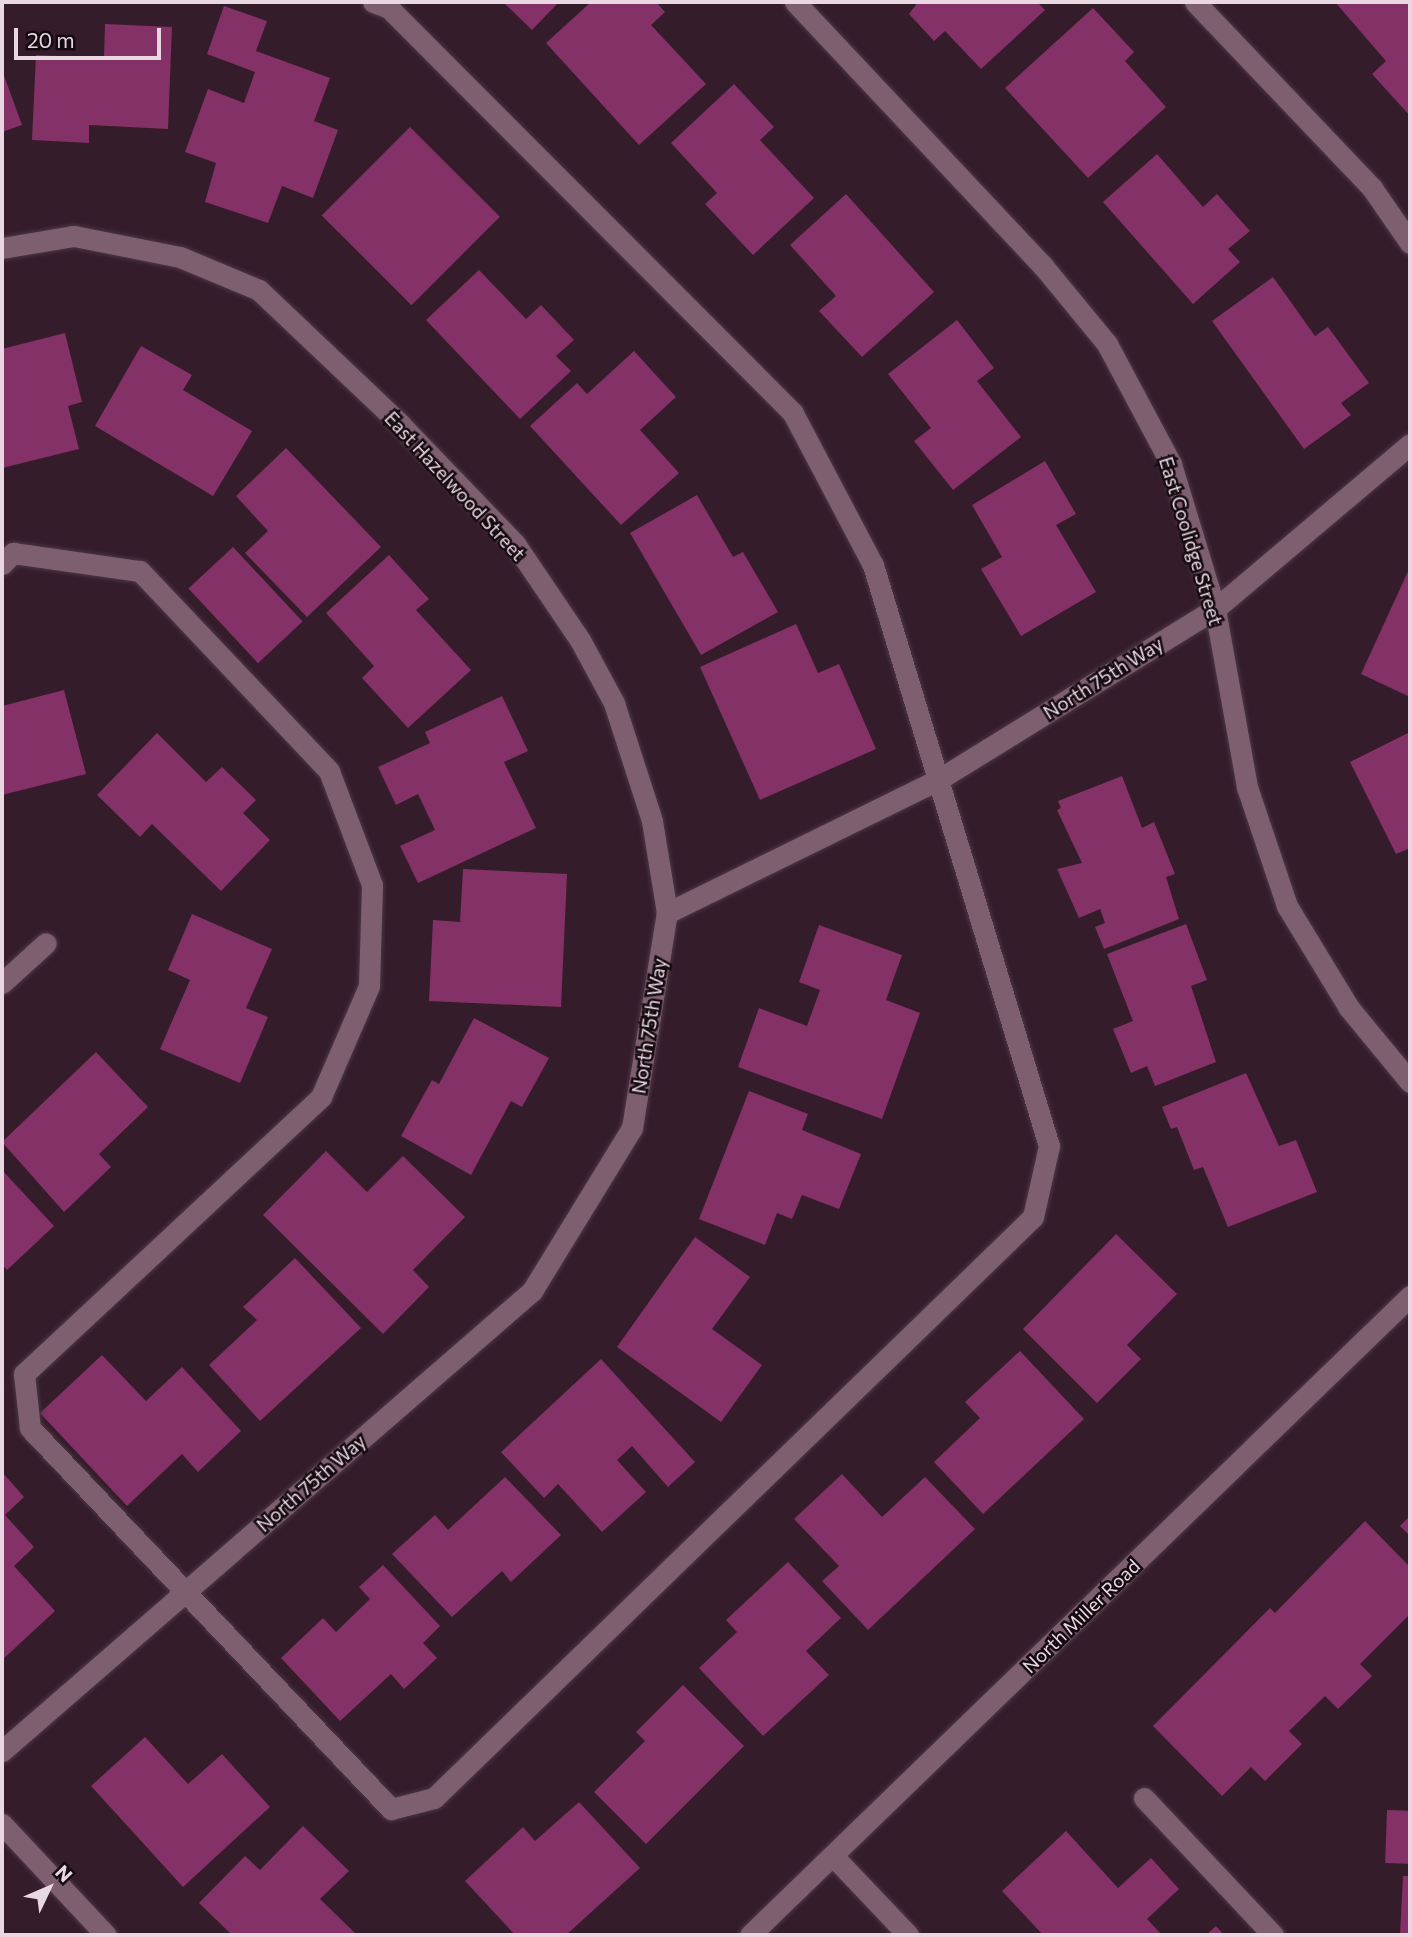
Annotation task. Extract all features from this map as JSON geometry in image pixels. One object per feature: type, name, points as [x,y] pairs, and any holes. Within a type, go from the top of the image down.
[{"type":"street","points":[[2,564],[13,553],[141,571],[329,771],[373,885],[369,986],[321,1097],[24,1374],[30,1427],[391,1809],[434,1798],[1032,1217],[1049,1146],[941,778],[873,565],[793,413],[389,8],[373,2]]},
{"type":"street","name":"East Coolidge Street","points":[[795,2],[1043,266],[1107,344],[1171,464],[1215,609],[1247,788],[1287,906],[1349,1008],[1410,1082]]},
{"type":"street","points":[[1195,2],[1372,188],[1410,243]]},
{"type":"street","name":"East Hazelwood Street","points":[[2,248],[74,236],[180,257],[259,290],[400,424],[515,544],[580,640],[614,703],[648,807],[667,913]]},
{"type":"street","name":"North 75th Way","points":[[2,1751],[532,1292],[632,1129],[667,913],[941,778],[1215,609],[1410,444]]},
{"type":"street","points":[[2,983],[46,943]]},
{"type":"street","name":"North Miller Road","points":[[750,1935],[834,1857],[1410,1296]]},
{"type":"street","points":[[1144,1798],[1273,1935]]},
{"type":"street","points":[[2,1824],[106,1935]]},
{"type":"street","points":[[834,1857],[908,1935]]},
{"type":"building","points":[[503,2],[559,2],[532,30]]},
{"type":"building","points":[[591,2],[656,2],[665,12],[651,25],[706,84],[639,145],[546,43]]},
{"type":"building","points":[[918,2],[1037,2],[1045,10],[981,69],[945,31],[934,41],[909,14]]},
{"type":"building","points":[[1335,2],[1410,2],[1410,116],[1372,74],[1386,61]]},
{"type":"building","points":[[224,6],[267,21],[256,51],[330,78],[314,121],[338,130],[313,198],[282,186],[268,223],[205,202],[216,163],[185,152],[208,89],[244,103],[255,72],[207,54]]},
{"type":"building","points":[[1093,8],[1134,52],[1125,61],[1166,107],[1088,178],[1005,88]]},
{"type":"building","points":[[105,24],[172,27],[168,129],[89,125],[89,143],[32,140],[36,55],[104,58]]},
{"type":"building","points":[[2,70],[22,125],[2,132]]},
{"type":"building","points":[[734,84],[774,127],[760,140],[814,198],[753,255],[705,204],[717,193],[671,143]]},
{"type":"building","points":[[410,127],[500,217],[411,305],[322,215]]},
{"type":"building","points":[[1157,154],[1203,207],[1217,194],[1250,231],[1228,249],[1240,262],[1193,304],[1103,202]]},
{"type":"building","points":[[846,194],[934,292],[862,357],[819,311],[836,296],[790,245]]},
{"type":"building","points":[[479,270],[526,319],[541,305],[574,340],[556,356],[571,371],[520,419],[426,320]]},
{"type":"building","points":[[1273,277],[1315,336],[1328,327],[1369,383],[1341,403],[1351,415],[1304,449],[1212,321]]},
{"type":"building","points":[[957,320],[994,368],[977,381],[1021,437],[953,490],[914,441],[931,428],[888,374]]},
{"type":"building","points":[[65,333],[82,402],[68,406],[79,449],[2,468],[2,349]]},
{"type":"building","points":[[141,346],[192,375],[183,390],[252,431],[213,496],[95,426]]},
{"type":"building","points":[[634,351],[676,397],[640,430],[679,473],[621,525],[530,426],[577,383],[587,394]]},
{"type":"building","points":[[286,448],[381,547],[307,617],[245,553],[268,531],[236,496]]},
{"type":"building","points":[[1045,461],[1076,514],[1056,525],[1096,592],[1021,636],[981,569],[1002,557],[972,505]]},
{"type":"building","points":[[697,495],[733,557],[743,552],[778,612],[701,655],[630,533]]},
{"type":"building","points":[[233,547],[303,622],[258,663],[188,589]]},
{"type":"building","points":[[389,555],[429,599],[416,610],[471,670],[408,728],[362,678],[374,666],[326,613]]},
{"type":"building","points":[[1410,567],[1410,697],[1361,674]]},
{"type":"building","points":[[796,624],[818,673],[839,664],[876,749],[760,800],[700,667]]},
{"type":"building","points":[[64,690],[86,774],[2,795],[2,706]]},
{"type":"building","points":[[502,696],[528,751],[504,762],[536,828],[418,883],[400,846],[435,830],[418,794],[396,805],[378,767],[430,743],[425,732]]},
{"type":"building","points":[[1410,732],[1410,848],[1396,854],[1350,762]]},
{"type":"building","points":[[157,733],[206,782],[222,767],[256,800],[243,813],[270,840],[221,891],[152,824],[140,837],[97,795]]},
{"type":"building","points":[[1122,776],[1142,828],[1154,822],[1175,874],[1166,877],[1179,919],[1104,949],[1095,927],[1105,923],[1100,909],[1079,918],[1057,869],[1082,863],[1057,810],[1061,808],[1058,801]]},
{"type":"building","points":[[463,869],[567,874],[561,1007],[429,1001],[433,920],[460,922]]},
{"type":"building","points":[[192,914],[272,949],[246,1008],[268,1017],[240,1083],[160,1049],[190,980],[168,970]]},
{"type":"building","points":[[1186,924],[1207,980],[1191,986],[1216,1062],[1155,1086],[1147,1066],[1131,1073],[1113,1029],[1133,1021],[1107,954]]},
{"type":"building","points":[[819,925],[902,955],[886,1000],[920,1013],[882,1119],[738,1067],[759,1008],[807,1026],[820,990],[799,982]]},
{"type":"building","points":[[474,1018],[549,1058],[522,1107],[511,1101],[471,1175],[401,1136],[432,1080],[439,1084]]},
{"type":"building","points":[[96,1052],[148,1107],[99,1154],[111,1167],[64,1212],[2,1142]]},
{"type":"building","points":[[1246,1073],[1279,1146],[1296,1140],[1317,1192],[1228,1227],[1203,1167],[1194,1170],[1177,1127],[1171,1129],[1162,1107]]},
{"type":"building","points":[[749,1091],[808,1114],[802,1130],[861,1154],[839,1209],[802,1195],[792,1219],[777,1213],[765,1245],[699,1219]]},
{"type":"building","points":[[326,1151],[367,1192],[403,1156],[465,1217],[413,1270],[429,1287],[383,1334],[263,1215]]},
{"type":"building","points":[[2,1170],[54,1226],[7,1270],[2,1264]]},
{"type":"building","points":[[1116,1234],[1177,1294],[1127,1345],[1141,1359],[1097,1403],[1023,1329]]},
{"type":"building","points":[[695,1237],[750,1277],[712,1329],[762,1365],[721,1422],[617,1347]]},
{"type":"building","points":[[295,1258],[361,1328],[260,1421],[209,1365],[257,1320],[243,1307]]},
{"type":"building","points":[[1020,1351],[1084,1419],[983,1514],[934,1462],[980,1418],[965,1402]]},
{"type":"building","points":[[102,1355],[146,1401],[182,1367],[241,1431],[198,1472],[182,1454],[127,1506],[40,1413]]},
{"type":"building","points":[[601,1359],[695,1462],[668,1487],[632,1446],[617,1460],[646,1492],[602,1532],[558,1484],[544,1498],[501,1452]]},
{"type":"building","points":[[2,1472],[24,1497],[5,1515],[34,1547],[14,1566],[55,1611],[2,1660]]},
{"type":"building","points":[[842,1474],[882,1517],[925,1477],[975,1529],[868,1630],[822,1581],[839,1566],[794,1519]]},
{"type":"building","points":[[505,1477],[561,1535],[511,1582],[502,1571],[452,1617],[392,1554],[435,1515],[448,1530]]},
{"type":"building","points":[[1410,1516],[1410,1536],[1400,1526]]},
{"type":"building","points":[[1365,1521],[1410,1567],[1410,1614],[1360,1664],[1372,1676],[1338,1709],[1325,1696],[1289,1731],[1302,1744],[1265,1781],[1251,1767],[1222,1796],[1153,1726],[1270,1608],[1275,1613]]},
{"type":"building","points":[[788,1562],[841,1618],[806,1651],[829,1675],[763,1736],[699,1668],[737,1632],[726,1620]]},
{"type":"building","points":[[383,1565],[440,1626],[423,1643],[437,1658],[404,1689],[391,1674],[340,1721],[281,1658],[323,1618],[336,1632],[370,1599],[359,1587]]},
{"type":"building","points":[[683,1685],[744,1746],[646,1844],[594,1792],[645,1741],[636,1732]]},
{"type":"building","points":[[145,1737],[188,1784],[222,1754],[270,1807],[183,1887],[91,1786]]},
{"type":"building","points":[[579,1802],[640,1868],[566,1935],[515,1935],[465,1881],[523,1827],[535,1841]]},
{"type":"building","points":[[1387,1810],[1410,1811],[1408,1864],[1385,1863]]},
{"type":"building","points":[[303,1826],[349,1871],[320,1899],[357,1935],[232,1935],[199,1903],[245,1856],[260,1870]]},
{"type":"building","points":[[1066,1831],[1118,1888],[1151,1858],[1179,1889],[1147,1919],[1162,1935],[1043,1935],[1002,1891]]},
{"type":"building","points":[[1403,1876],[1410,1876],[1410,1935],[1400,1935]]},
{"type":"building","points":[[1216,1926],[1224,1935],[1206,1935]]}]
